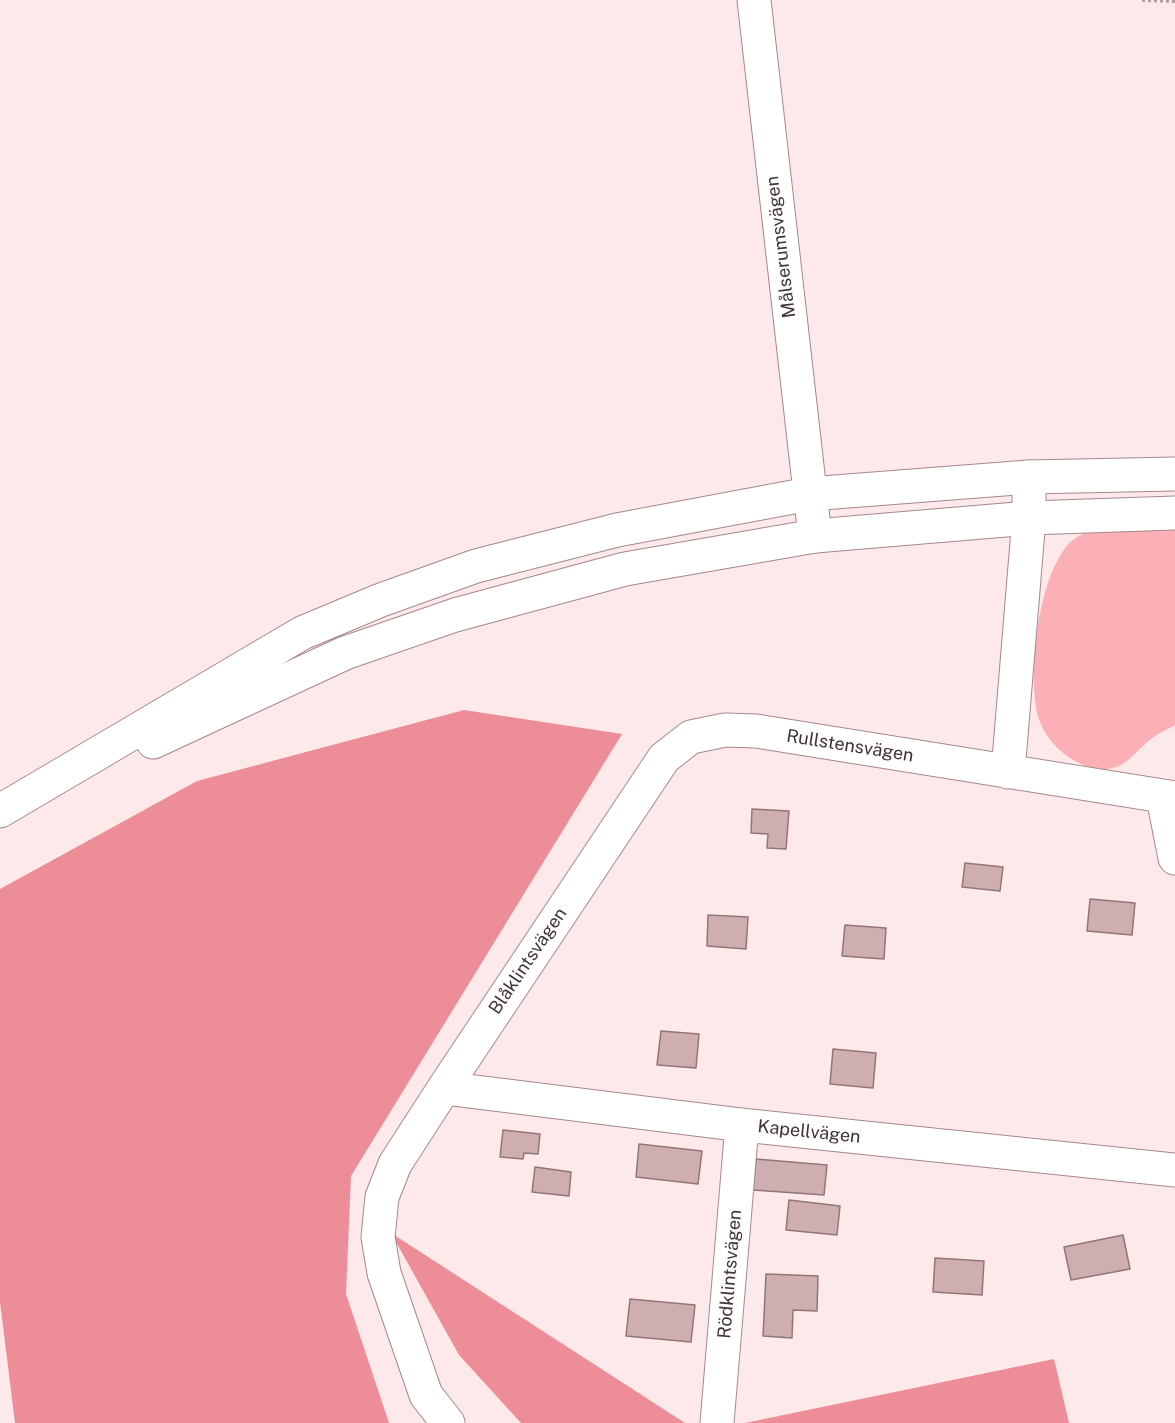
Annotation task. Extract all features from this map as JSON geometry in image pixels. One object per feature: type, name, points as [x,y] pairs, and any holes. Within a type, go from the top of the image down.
[{"type":"street","name":"Målserumsvägen","points":[[754,0],[815,536]]},
{"type":"street","points":[[0,811],[302,633],[381,600],[476,566],[617,530],[809,494],[1029,477],[1175,474]]},
{"type":"street","points":[[1008,772],[1029,518],[1029,477]]},
{"type":"street","points":[[0,811],[345,653],[454,615],[625,569],[815,536],[1029,518],[1175,513]]},
{"type":"street","name":"Rullstensvägen","points":[[691,737],[725,730],[756,730],[1169,797]]},
{"type":"street","name":"Blåklintsvägen","points":[[448,1423],[426,1395],[384,1273],[378,1237],[382,1197],[395,1164],[664,758],[691,737]]},
{"type":"street","points":[[1169,797],[1175,858]]},
{"type":"street","name":"Kapellvägen","points":[[444,1088],[742,1125],[1175,1170]]},
{"type":"street","name":"Rödklintsvägen","points":[[717,1423],[742,1125]]},
{"type":"path","points":[[1142,0],[1175,1]]},
{"type":"shaded area","points":[[1124,525],[1175,525],[1175,725],[1154,737],[1114,768],[1097,769],[1086,766],[1067,756],[1050,740],[1040,722],[1036,704],[1034,680],[1038,624],[1044,596],[1053,571],[1064,550],[1077,537],[1088,532]]},
{"type":"shaded area","points":[[464,710],[622,734],[351,1176],[346,1294],[389,1423],[15,1423],[0,1302],[0,889],[197,781]]},
{"type":"shaded area","points":[[391,1233],[685,1423],[521,1423],[459,1355]]},
{"type":"shaded area","points":[[1054,1359],[1069,1423],[745,1423]]},
{"type":"building","points":[[752,809],[789,811],[786,849],[767,848],[768,834],[751,833]]},
{"type":"building","points":[[965,863],[1003,867],[1000,891],[962,887]]},
{"type":"building","points":[[1090,899],[1135,903],[1132,935],[1087,931]]},
{"type":"building","points":[[708,915],[748,917],[746,949],[707,946]]},
{"type":"building","points":[[845,925],[886,928],[884,959],[842,956]]},
{"type":"building","points":[[661,1031],[699,1034],[696,1068],[657,1065]]},
{"type":"building","points":[[833,1049],[876,1053],[873,1088],[830,1084]]},
{"type":"building","points":[[503,1130],[540,1134],[538,1154],[524,1153],[523,1159],[500,1157]]},
{"type":"building","points":[[639,1144],[702,1151],[698,1184],[636,1177]]},
{"type":"building","points":[[756,1159],[827,1165],[824,1195],[753,1190]]},
{"type":"building","points":[[535,1167],[571,1172],[569,1196],[532,1192]]},
{"type":"building","points":[[789,1200],[840,1206],[837,1235],[786,1230]]},
{"type":"building","points":[[1123,1235],[1130,1269],[1071,1280],[1064,1247]]},
{"type":"building","points":[[935,1258],[984,1261],[982,1295],[933,1292]]},
{"type":"building","points":[[766,1274],[818,1276],[817,1311],[793,1310],[792,1338],[763,1336]]},
{"type":"building","points":[[630,1299],[695,1305],[691,1342],[626,1336]]}]
